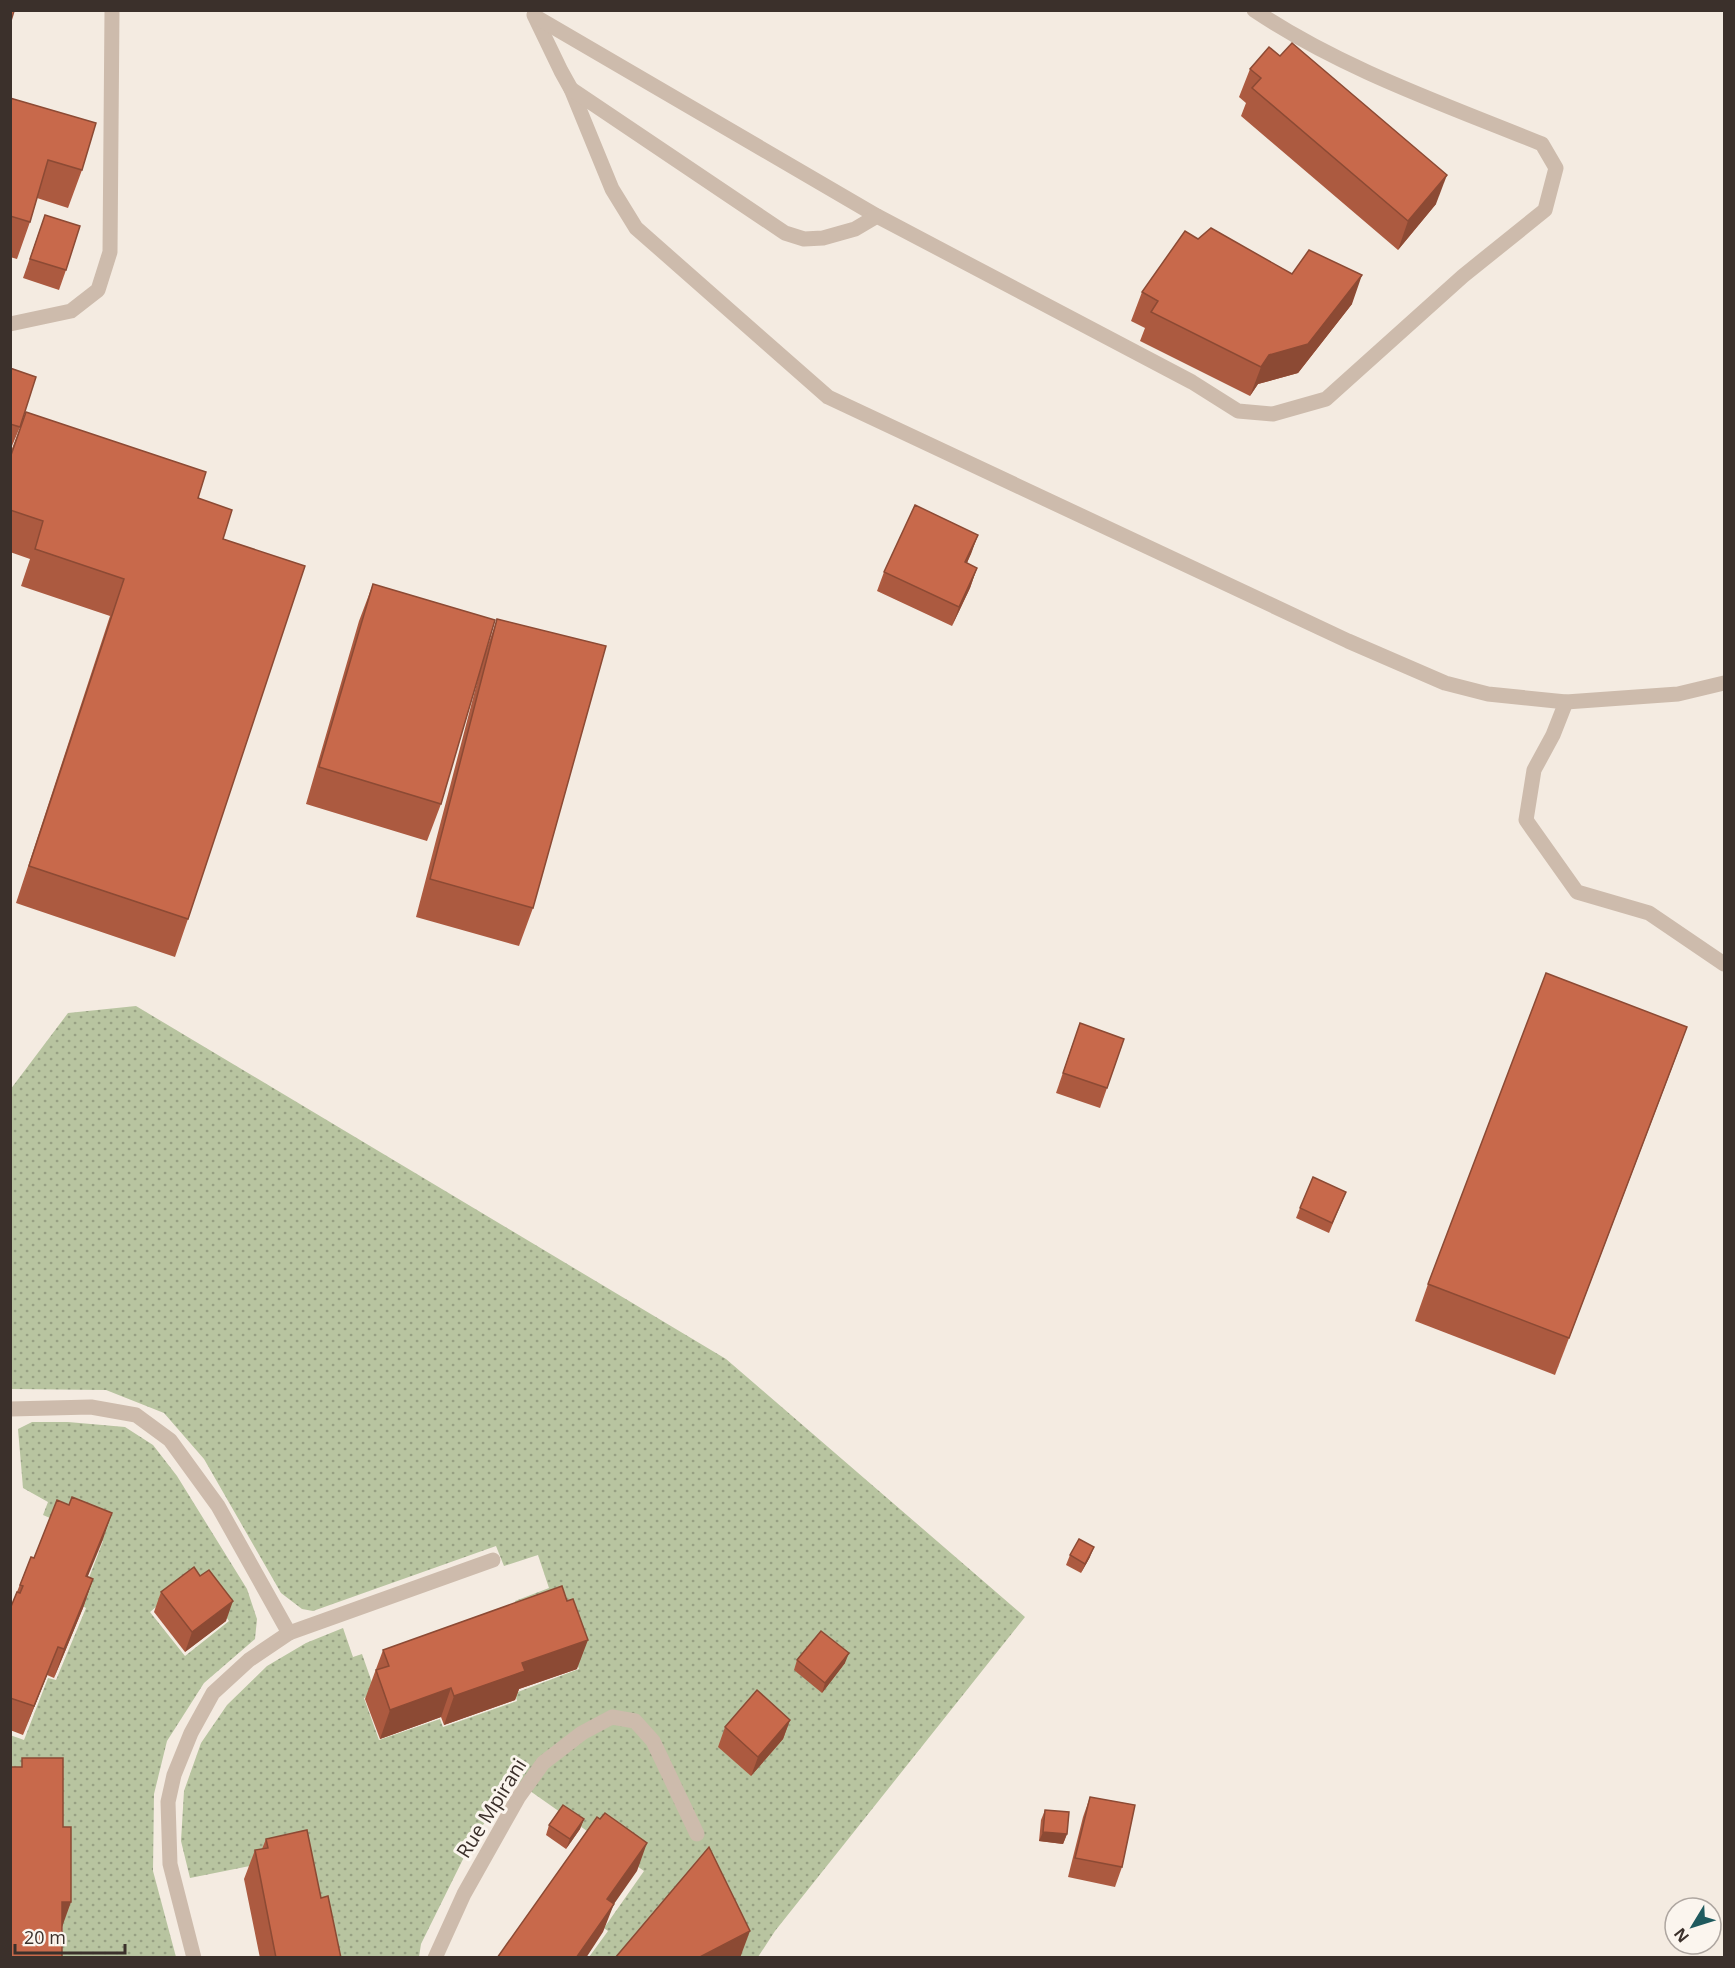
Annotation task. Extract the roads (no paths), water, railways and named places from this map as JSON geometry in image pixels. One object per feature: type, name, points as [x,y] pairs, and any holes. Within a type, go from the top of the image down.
[{"type":"street","points":[[10,324],[71,311],[98,291],[110,252],[112,10]]},
{"type":"street","points":[[533,14],[877,216],[1192,382],[1238,411],[1273,414],[1326,399],[1463,276],[1545,210],[1557,168],[1542,144],[1381,79],[1290,35],[1254,10]]},
{"type":"street","points":[[533,14],[572,88],[612,189],[636,228],[828,397],[1348,641],[1444,683],[1488,694],[1566,702],[1678,694],[1725,683]]},
{"type":"street","points":[[572,88],[785,233],[804,239],[823,238],[855,229],[877,216]]},
{"type":"street","points":[[1566,702],[1553,735],[1534,770],[1526,820],[1577,892],[1649,913],[1725,964]]},
{"type":"street","points":[[10,1409],[92,1407],[136,1415],[170,1440],[218,1506],[290,1633]]},
{"type":"street","points":[[194,1958],[170,1864],[168,1802],[174,1775],[191,1733],[213,1693],[249,1660],[290,1633],[493,1560]]},
{"type":"street","name":"Rue Mpirani","points":[[435,1958],[464,1894],[518,1798],[543,1763],[582,1733],[612,1717],[635,1721],[653,1741],[697,1833]]}]
